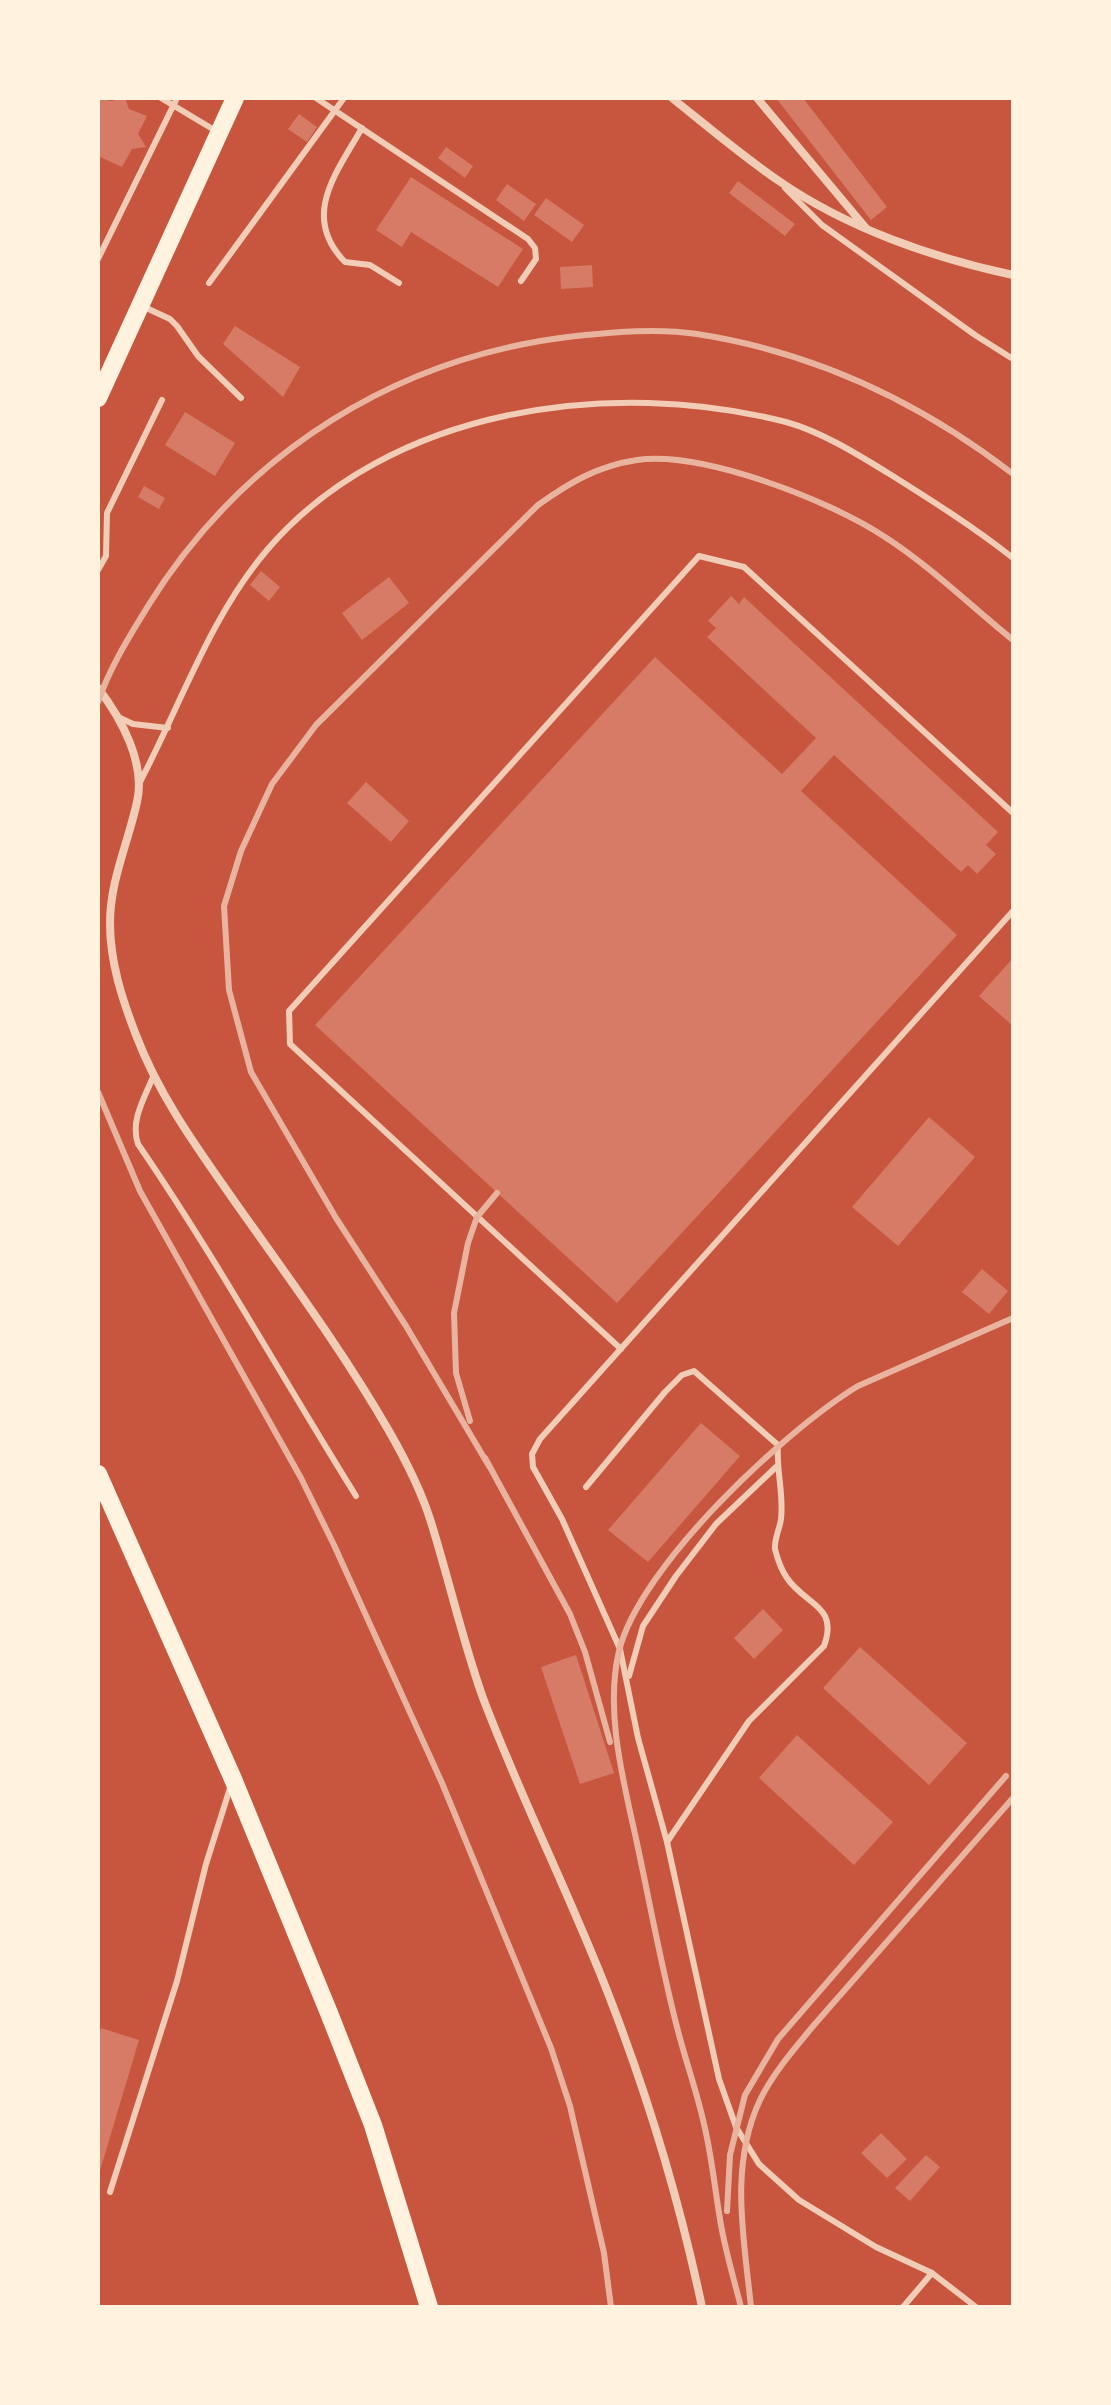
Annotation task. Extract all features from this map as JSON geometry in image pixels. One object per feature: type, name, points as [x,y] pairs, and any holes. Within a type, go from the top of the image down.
[{"type":"main road","points":[[98,398],[235,98]]},
{"type":"main road","points":[[98,1474],[233,1779],[373,2125],[429,2307]]},
{"type":"street","points":[[672,98],[780,182],[868,231],[977,267],[1013,275]]},
{"type":"street","points":[[757,98],[868,231]]},
{"type":"street","points":[[98,688],[129,738],[138,785],[138,799],[115,879],[110,922],[113,960],[123,1001],[153,1077],[188,1134],[350,1366],[413,1475],[430,1517],[482,1695],[633,2058],[685,2231],[702,2307]]},
{"type":"lane","points":[[161,98],[219,133]]},
{"type":"lane","points":[[98,259],[177,98]]},
{"type":"lane","points":[[316,98],[528,239],[535,248],[536,259],[521,281]]},
{"type":"lane","points":[[209,283],[344,98]]},
{"type":"lane","points":[[362,128],[325,194],[323,211],[328,237],[345,262],[370,265],[399,283]]},
{"type":"lane","points":[[780,182],[822,225],[1013,359]]},
{"type":"lane","points":[[139,304],[170,319],[198,356],[241,398]]},
{"type":"lane","points":[[98,570],[106,556],[107,513],[162,400]]},
{"type":"lane","points":[[138,785],[219,618],[267,550],[300,517],[369,466],[398,452],[458,430],[548,406],[624,401],[707,408],[788,423],[849,449],[924,495],[1013,558]]},
{"type":"lane","points":[[621,1349],[290,1044],[289,1011],[699,556],[744,567],[1013,813]]},
{"type":"lane","points":[[117,717],[133,724],[168,728]]},
{"type":"lane","points":[[976,2307],[932,2273],[876,2247],[799,2200],[775,2181],[745,2145],[727,2107],[719,2079],[667,1842],[638,1738],[620,1649],[562,1519],[536,1475],[532,1454],[540,1439],[1013,911]]},
{"type":"lane","points":[[153,1077],[137,1116],[134,1132],[138,1144],[190,1219],[277,1369],[356,1496]]},
{"type":"lane","points":[[586,1487],[665,1392],[682,1375],[694,1371],[778,1445],[776,1467],[781,1520],[775,1547],[787,1578],[828,1617],[829,1631],[824,1646],[749,1721],[667,1842]]},
{"type":"lane","points":[[628,1679],[643,1626],[676,1576],[716,1524],[776,1467]]},
{"type":"lane","points":[[110,2192],[177,1981],[206,1864],[233,1779]]},
{"type":"lane","points":[[903,2307],[932,2273]]},
{"type":"building","points":[[98,98],[111,101],[125,98],[129,109],[147,116],[138,134],[146,147],[132,149],[122,167],[98,156]]},
{"type":"building","points":[[776,98],[803,98],[887,207],[871,220]]},
{"type":"building","points":[[299,114],[317,127],[307,142],[288,129]]},
{"type":"building","points":[[446,147],[473,166],[465,178],[438,158]]},
{"type":"building","points":[[411,177],[523,249],[498,287],[411,232],[402,247],[376,230]]},
{"type":"building","points":[[738,181],[795,224],[785,236],[729,193]]},
{"type":"building","points":[[507,184],[536,204],[524,221],[496,200]]},
{"type":"building","points":[[546,198],[584,225],[572,242],[534,215]]},
{"type":"building","points":[[592,265],[593,287],[561,289],[560,267]]},
{"type":"building","points":[[235,326],[300,367],[283,397],[223,344]]},
{"type":"building","points":[[185,412],[235,443],[215,476],[165,445]]},
{"type":"building","points":[[144,486],[165,498],[159,509],[138,497]]},
{"type":"building","points":[[261,571],[280,587],[269,601],[250,585]]},
{"type":"building","points":[[389,577],[409,603],[362,640],[342,613]]},
{"type":"building","points":[[731,596],[739,604],[744,597],[998,832],[986,845],[996,854],[977,874],[968,865],[961,872],[834,755],[801,791],[957,935],[617,1303],[315,1025],[655,657],[782,774],[816,738],[707,637],[716,628],[708,621]]},
{"type":"building","points":[[366,782],[409,821],[391,842],[347,803]]},
{"type":"building","points":[[1013,958],[1013,1026],[979,996]]},
{"type":"building","points":[[929,1117],[975,1157],[898,1246],[852,1207]]},
{"type":"building","points":[[982,1269],[1008,1291],[989,1314],[962,1292]]},
{"type":"building","points":[[701,1423],[740,1456],[648,1562],[608,1530]]},
{"type":"building","points":[[763,1609],[783,1630],[754,1659],[734,1638]]},
{"type":"building","points":[[860,1647],[967,1743],[929,1785],[823,1688]]},
{"type":"building","points":[[576,1655],[614,1773],[580,1784],[541,1667]]},
{"type":"building","points":[[797,1735],[893,1822],[854,1865],[759,1778]]},
{"type":"building","points":[[101,2028],[139,2040],[99,2174],[98,2038]]},
{"type":"building","points":[[881,2133],[907,2159],[887,2178],[861,2153]]},
{"type":"building","points":[[926,2155],[940,2167],[910,2201],[895,2188]]},
{"type":"railway","points":[[98,702],[127,641],[187,551],[230,502],[278,458],[331,421],[387,390],[447,365],[510,347],[576,336],[636,331],[682,332],[740,342],[782,353],[864,384],[941,424],[1013,474]]},
{"type":"railway","points":[[489,1466],[406,1326],[336,1218],[251,1072],[229,990],[224,906],[241,851],[272,784],[316,725],[538,505],[584,476],[637,460],[664,459],[730,471],[765,481],[832,508],[902,548],[1013,640]]},
{"type":"railway","points":[[98,1092],[140,1191],[301,1478],[442,1783],[551,2048],[570,2106],[604,2253],[611,2307]]},
{"type":"railway","points":[[470,1421],[456,1373],[454,1313],[468,1243],[477,1217],[497,1193]]},
{"type":"railway","points":[[741,2307],[723,2235],[707,2136],[667,1985],[622,1775],[614,1700],[619,1651],[632,1617],[684,1542],[755,1467],[792,1434],[858,1386],[1013,1318]]},
{"type":"railway","points":[[485,1458],[570,1614],[585,1652],[610,1742]]},
{"type":"railway","points":[[727,2211],[730,2155],[745,2095],[778,2039],[1006,1776]]},
{"type":"railway","points":[[751,2307],[741,2202],[742,2176],[750,2125],[765,2090],[814,2025],[1013,1798]]}]
